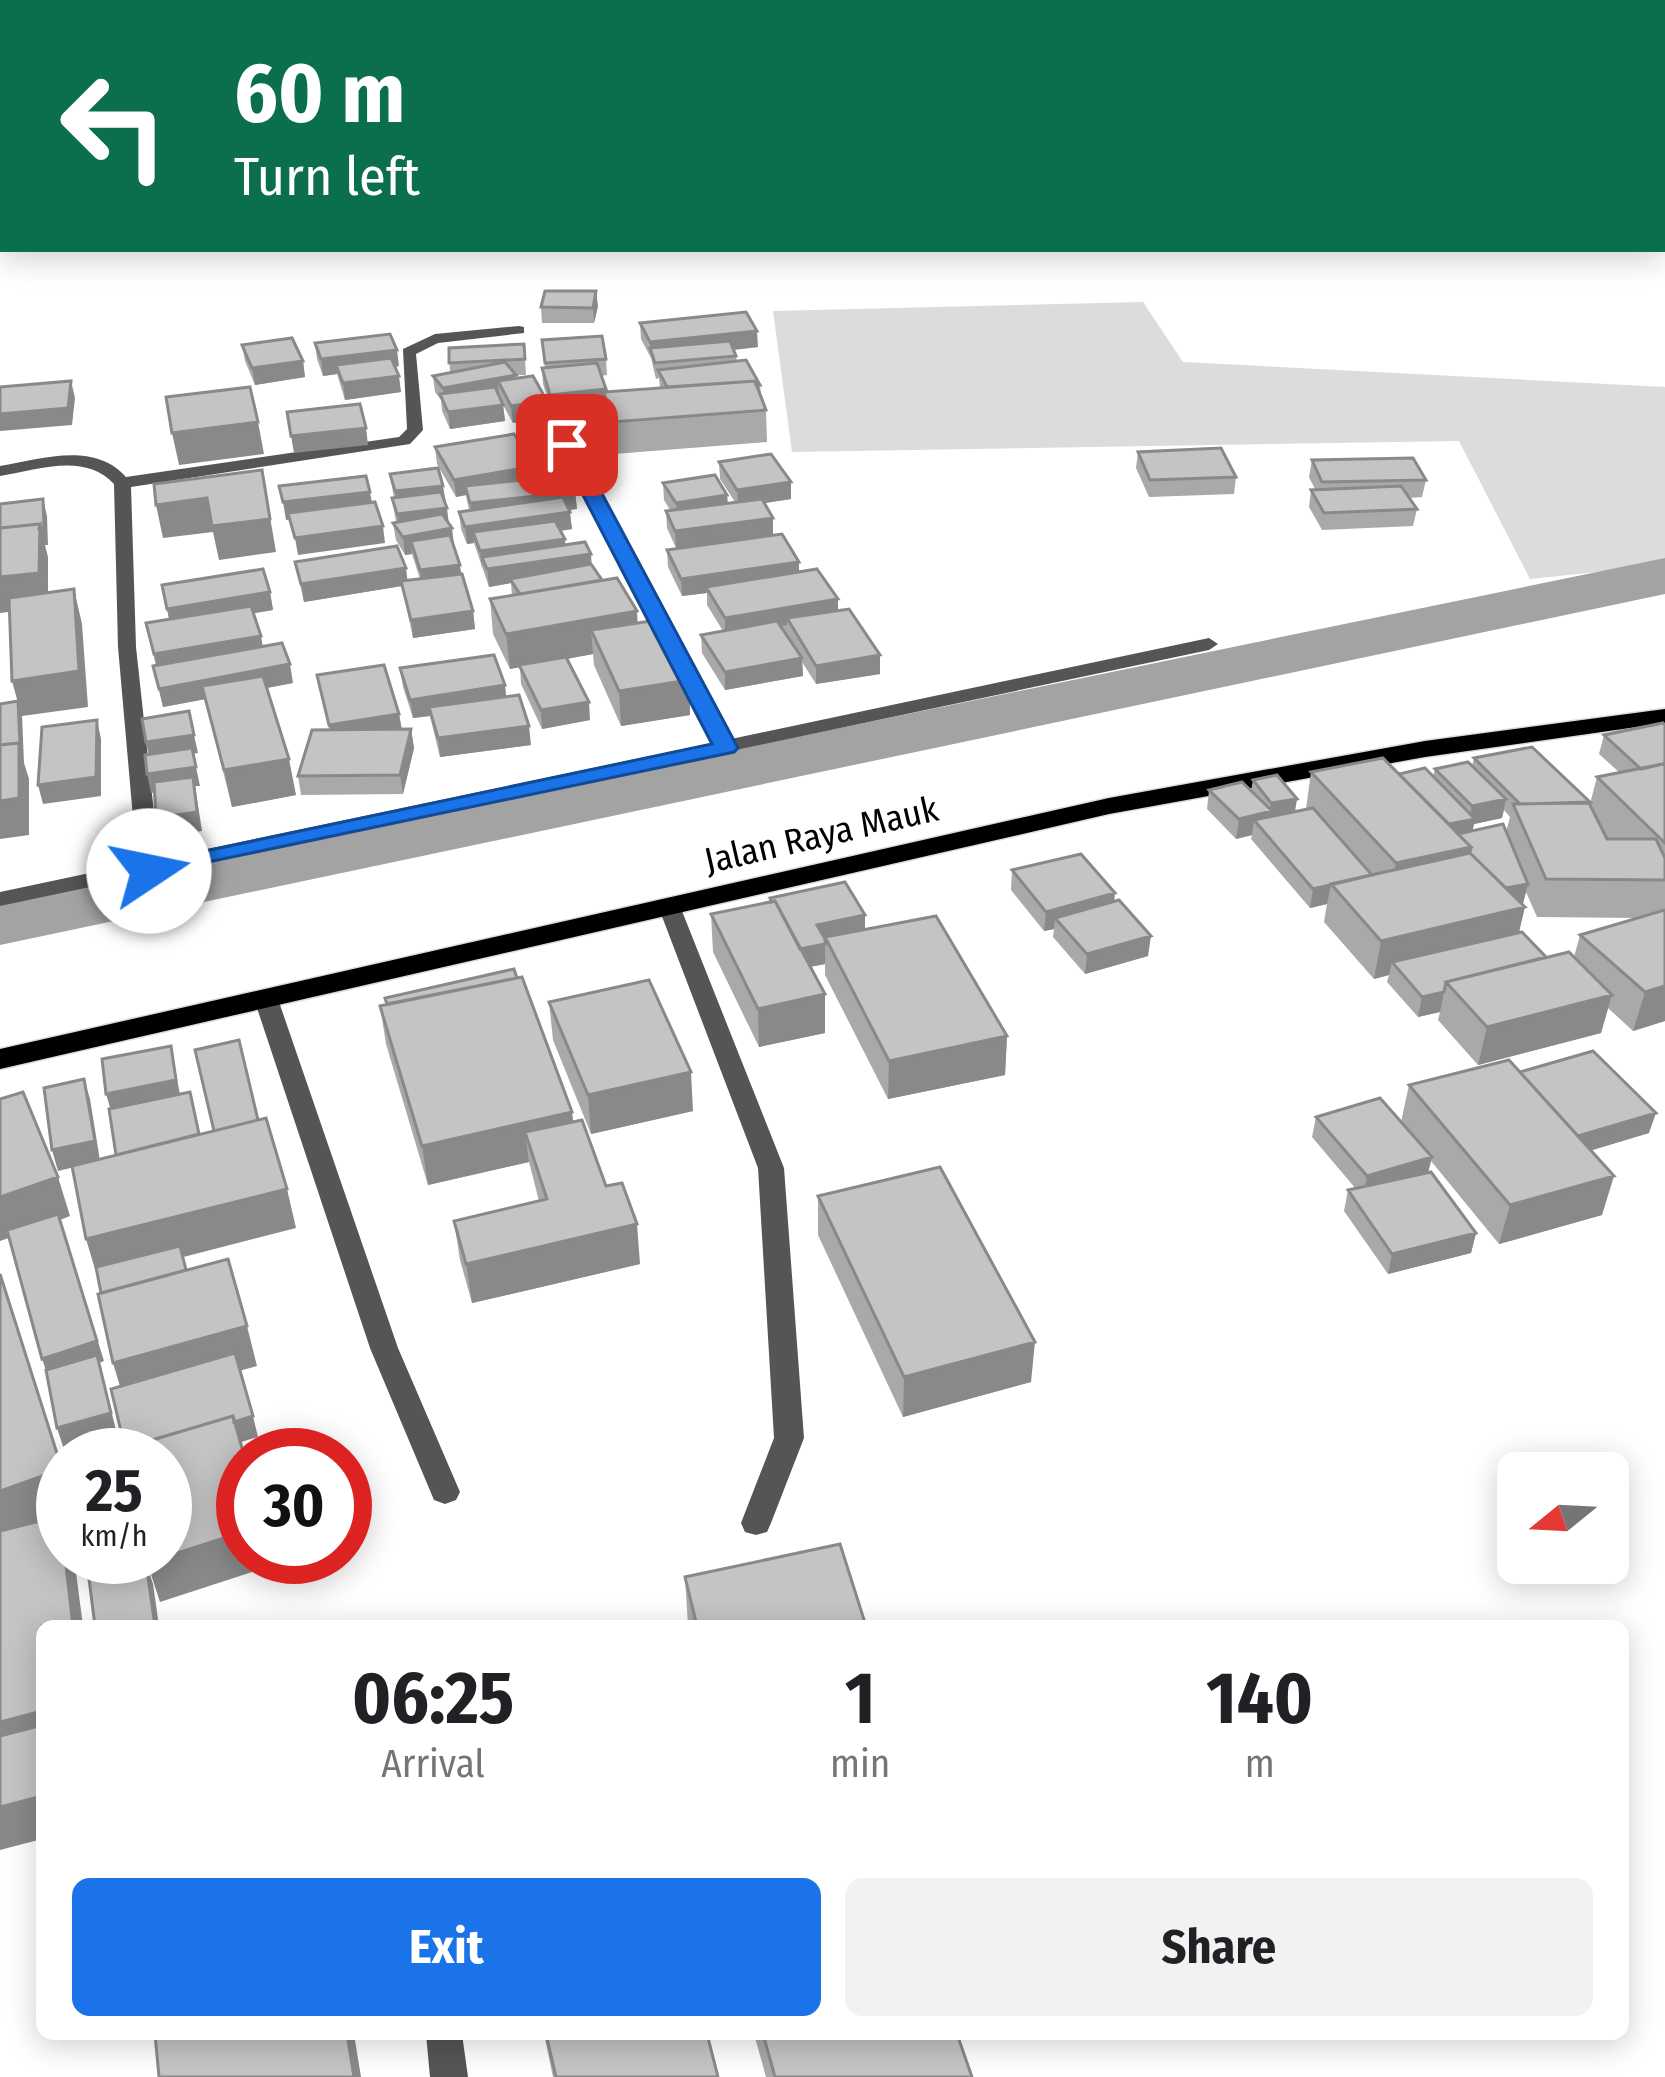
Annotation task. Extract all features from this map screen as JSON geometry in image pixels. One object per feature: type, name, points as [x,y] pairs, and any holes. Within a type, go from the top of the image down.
[{"type":"main road","name":"Jalan Raya Mauk","points":[[0,1059],[1109,806],[1425,749],[1665,716]]},
{"type":"street","points":[[122,483],[404,441],[415,430],[408,352],[435,339],[519,330]]},
{"type":"street","points":[[567,445],[726,748]]},
{"type":"street","points":[[0,471],[96,460],[112,467],[122,483],[127,647],[149,871]]},
{"type":"street","points":[[0,899],[1209,644]]},
{"type":"street","points":[[670,906],[771,1168],[789,1438],[755,1523]]},
{"type":"street","points":[[266,999],[384,1348],[445,1492]]},
{"type":"street","points":[[445,2040],[449,2077]]},
{"type":"shaded area","points":[[1143,302],[1183,362],[1665,387],[1665,565],[1530,579],[1459,441],[792,452],[773,311]]},
{"type":"building","points":[[545,291],[596,291],[593,308],[541,307]]},
{"type":"building","points":[[746,312],[757,331],[650,342],[640,323]]},
{"type":"building","points":[[390,334],[397,350],[321,359],[315,343]]},
{"type":"building","points":[[602,336],[606,359],[545,363],[542,340]]},
{"type":"building","points":[[292,338],[303,361],[252,368],[242,345]]},
{"type":"building","points":[[730,341],[736,356],[655,363],[650,348]]},
{"type":"building","points":[[524,344],[525,359],[449,363],[449,348]]},
{"type":"building","points":[[391,358],[399,376],[343,383],[336,365]]},
{"type":"building","points":[[746,360],[760,385],[755,381],[667,387],[658,370]]},
{"type":"building","points":[[505,362],[516,375],[443,388],[433,376]]},
{"type":"building","points":[[597,363],[606,389],[550,395],[542,368]]},
{"type":"building","points":[[533,376],[547,401],[511,406],[498,381]]},
{"type":"building","points":[[71,381],[68,408],[0,414],[0,387]]},
{"type":"building","points":[[755,381],[766,410],[612,422],[604,392]]},
{"type":"building","points":[[250,387],[258,422],[172,433],[166,397]]},
{"type":"building","points":[[495,387],[503,405],[448,412],[440,394]]},
{"type":"building","points":[[360,404],[366,428],[291,436],[287,412]]},
{"type":"building","points":[[514,434],[535,466],[454,480],[435,447]]},
{"type":"building","points":[[1221,448],[1236,477],[1150,480],[1138,452]]},
{"type":"building","points":[[771,454],[791,482],[737,490],[719,462]]},
{"type":"building","points":[[1413,458],[1426,480],[1322,482],[1312,460]]},
{"type":"building","points":[[438,468],[443,486],[395,491],[390,474]]},
{"type":"building","points":[[262,470],[270,519],[212,526],[207,498],[156,505],[154,484]]},
{"type":"building","points":[[569,475],[575,492],[470,503],[465,486]]},
{"type":"building","points":[[715,475],[727,495],[676,503],[663,483]]},
{"type":"building","points":[[366,476],[370,492],[283,502],[279,486]]},
{"type":"building","points":[[1401,486],[1417,509],[1324,513],[1311,490]]},
{"type":"building","points":[[441,492],[447,508],[397,514],[392,498]]},
{"type":"building","points":[[563,497],[570,512],[465,527],[459,512]]},
{"type":"building","points":[[43,499],[44,527],[0,528],[0,504]]},
{"type":"building","points":[[762,499],[773,518],[675,531],[666,511]]},
{"type":"building","points":[[375,502],[383,526],[295,538],[288,513]]},
{"type":"building","points":[[442,514],[452,528],[403,537],[393,523]]},
{"type":"building","points":[[555,521],[565,539],[480,551],[473,532]]},
{"type":"building","points":[[40,524],[39,573],[0,577],[0,528]]},
{"type":"building","points":[[782,534],[799,562],[681,579],[667,550]]},
{"type":"building","points":[[450,535],[460,565],[420,570],[411,541]]},
{"type":"building","points":[[585,542],[591,554],[487,569],[482,557]]},
{"type":"building","points":[[397,546],[406,568],[301,584],[295,562]]},
{"type":"building","points":[[591,564],[602,580],[520,594],[510,579]]},
{"type":"building","points":[[263,569],[270,592],[167,609],[162,585]]},
{"type":"building","points":[[817,569],[838,599],[725,618],[706,587]]},
{"type":"building","points":[[462,574],[473,611],[411,620],[401,581]]},
{"type":"building","points":[[617,578],[637,611],[506,634],[490,599]]},
{"type":"building","points":[[74,589],[79,671],[12,681],[9,598]]},
{"type":"building","points":[[251,606],[261,636],[154,654],[146,623]]},
{"type":"building","points":[[849,609],[880,655],[816,666],[787,618]]},
{"type":"building","points":[[658,620],[689,680],[619,691],[591,630]]},
{"type":"building","points":[[777,621],[802,658],[725,672],[701,635]]},
{"type":"building","points":[[282,643],[290,664],[159,689],[153,666]]},
{"type":"building","points":[[494,655],[505,685],[410,700],[400,668]]},
{"type":"building","points":[[566,657],[589,702],[541,710],[519,665]]},
{"type":"building","points":[[384,665],[399,714],[329,725],[317,675]]},
{"type":"building","points":[[263,676],[289,759],[224,770],[202,686]]},
{"type":"building","points":[[519,695],[529,726],[438,738],[429,707]]},
{"type":"building","points":[[18,701],[20,744],[0,745],[0,704]]},
{"type":"building","points":[[189,711],[194,735],[146,742],[142,719]]},
{"type":"building","points":[[97,720],[96,777],[38,785],[42,727]]},
{"type":"building","points":[[1663,723],[1665,766],[1641,769],[1604,735]]},
{"type":"building","points":[[411,729],[400,775],[298,776],[312,730]]},
{"type":"building","points":[[19,743],[19,798],[0,801],[0,745]]},
{"type":"building","points":[[1532,747],[1590,802],[1520,804],[1474,758]]},
{"type":"building","points":[[192,748],[196,767],[147,774],[145,755]]},
{"type":"building","points":[[1383,758],[1471,847],[1396,863],[1311,772]]},
{"type":"building","points":[[1468,762],[1506,799],[1472,806],[1435,769]]},
{"type":"building","points":[[1665,766],[1665,843],[1597,777]]},
{"type":"building","points":[[1425,768],[1475,819],[1449,824],[1399,774]]},
{"type":"building","points":[[1277,775],[1297,799],[1271,803],[1253,780]]},
{"type":"building","points":[[193,777],[197,812],[156,818],[154,782]]},
{"type":"building","points":[[1242,782],[1272,811],[1239,819],[1209,790]]},
{"type":"building","points":[[1589,803],[1607,839],[1656,839],[1665,858],[1665,880],[1546,879],[1513,804]]},
{"type":"building","points":[[1313,808],[1372,875],[1313,889],[1254,820]]},
{"type":"building","points":[[1503,824],[1528,884],[1506,888],[1470,853],[1471,847],[1458,834]]},
{"type":"building","points":[[1470,853],[1525,907],[1381,941],[1331,884]]},
{"type":"building","points":[[1081,854],[1115,893],[1046,912],[1012,870]]},
{"type":"building","points":[[845,882],[865,915],[817,925],[825,944],[800,949],[770,898]]},
{"type":"building","points":[[1119,900],[1151,936],[1087,954],[1055,918]]},
{"type":"building","points":[[775,901],[825,994],[758,1009],[711,914]]},
{"type":"building","points":[[1665,910],[1665,986],[1645,992],[1580,935]]},
{"type":"building","points":[[936,916],[1007,1036],[889,1061],[825,937]]},
{"type":"building","points":[[1522,932],[1546,957],[1446,982],[1444,992],[1422,997],[1392,962]]},
{"type":"building","points":[[1569,952],[1612,995],[1487,1027],[1446,982]]},
{"type":"building","points":[[514,969],[517,978],[387,1004],[385,998]]},
{"type":"building","points":[[522,977],[572,1112],[422,1146],[380,1006]]},
{"type":"building","points":[[649,980],[691,1072],[588,1095],[549,1002]]},
{"type":"building","points":[[239,1040],[258,1120],[214,1131],[195,1050]]},
{"type":"building","points":[[171,1046],[176,1080],[106,1094],[102,1059]]},
{"type":"building","points":[[1593,1051],[1656,1113],[1578,1136],[1520,1072]]},
{"type":"building","points":[[1509,1060],[1614,1176],[1510,1205],[1409,1085]]},
{"type":"building","points":[[84,1079],[95,1141],[52,1150],[44,1088]]},
{"type":"building","points":[[23,1092],[58,1177],[0,1197],[0,1099]]},
{"type":"building","points":[[190,1092],[199,1134],[116,1155],[109,1109]]},
{"type":"building","points":[[1380,1098],[1432,1157],[1367,1176],[1316,1117]]},
{"type":"building","points":[[266,1118],[287,1189],[86,1239],[72,1166]]},
{"type":"building","points":[[582,1120],[606,1186],[622,1183],[637,1224],[466,1264],[454,1221],[547,1199],[525,1132]]},
{"type":"building","points":[[940,1167],[1035,1342],[904,1377],[818,1196]]},
{"type":"building","points":[[1431,1172],[1476,1233],[1392,1254],[1348,1190]]},
{"type":"building","points":[[58,1214],[97,1341],[42,1359],[7,1230]]},
{"type":"building","points":[[180,1246],[186,1270],[101,1293],[96,1267]]},
{"type":"building","points":[[228,1259],[247,1326],[113,1363],[98,1294]]},
{"type":"building","points":[[0,1274],[49,1428],[36,1428],[36,1478],[0,1491]]},
{"type":"building","points":[[235,1353],[253,1416],[234,1422],[233,1416],[192,1428],[120,1428],[111,1389]]},
{"type":"building","points":[[97,1355],[111,1413],[57,1428],[46,1370]]},
{"type":"building","points":[[233,1416],[236,1428],[216,1428],[216,1541],[192,1548],[192,1428]]},
{"type":"building","points":[[36,1522],[36,1584],[68,1584],[72,1620],[36,1620],[36,1713],[0,1722],[0,1531]]},
{"type":"building","points":[[840,1544],[864,1620],[696,1620],[685,1577]]},
{"type":"building","points":[[90,1584],[149,1584],[154,1620],[94,1620]]},
{"type":"building","points":[[36,1727],[36,1798],[0,1807],[0,1736]]},
{"type":"building","points":[[156,2040],[348,2040],[354,2077],[159,2077]]},
{"type":"building","points":[[547,2040],[709,2040],[718,2077],[556,2077]]},
{"type":"building","points":[[765,2040],[959,2040],[972,2077],[775,2077]]},
{"type":"waterway","points":[[0,923],[1665,576]]},
{"type":"route","points":[[149,871],[726,748],[567,445]]}]
